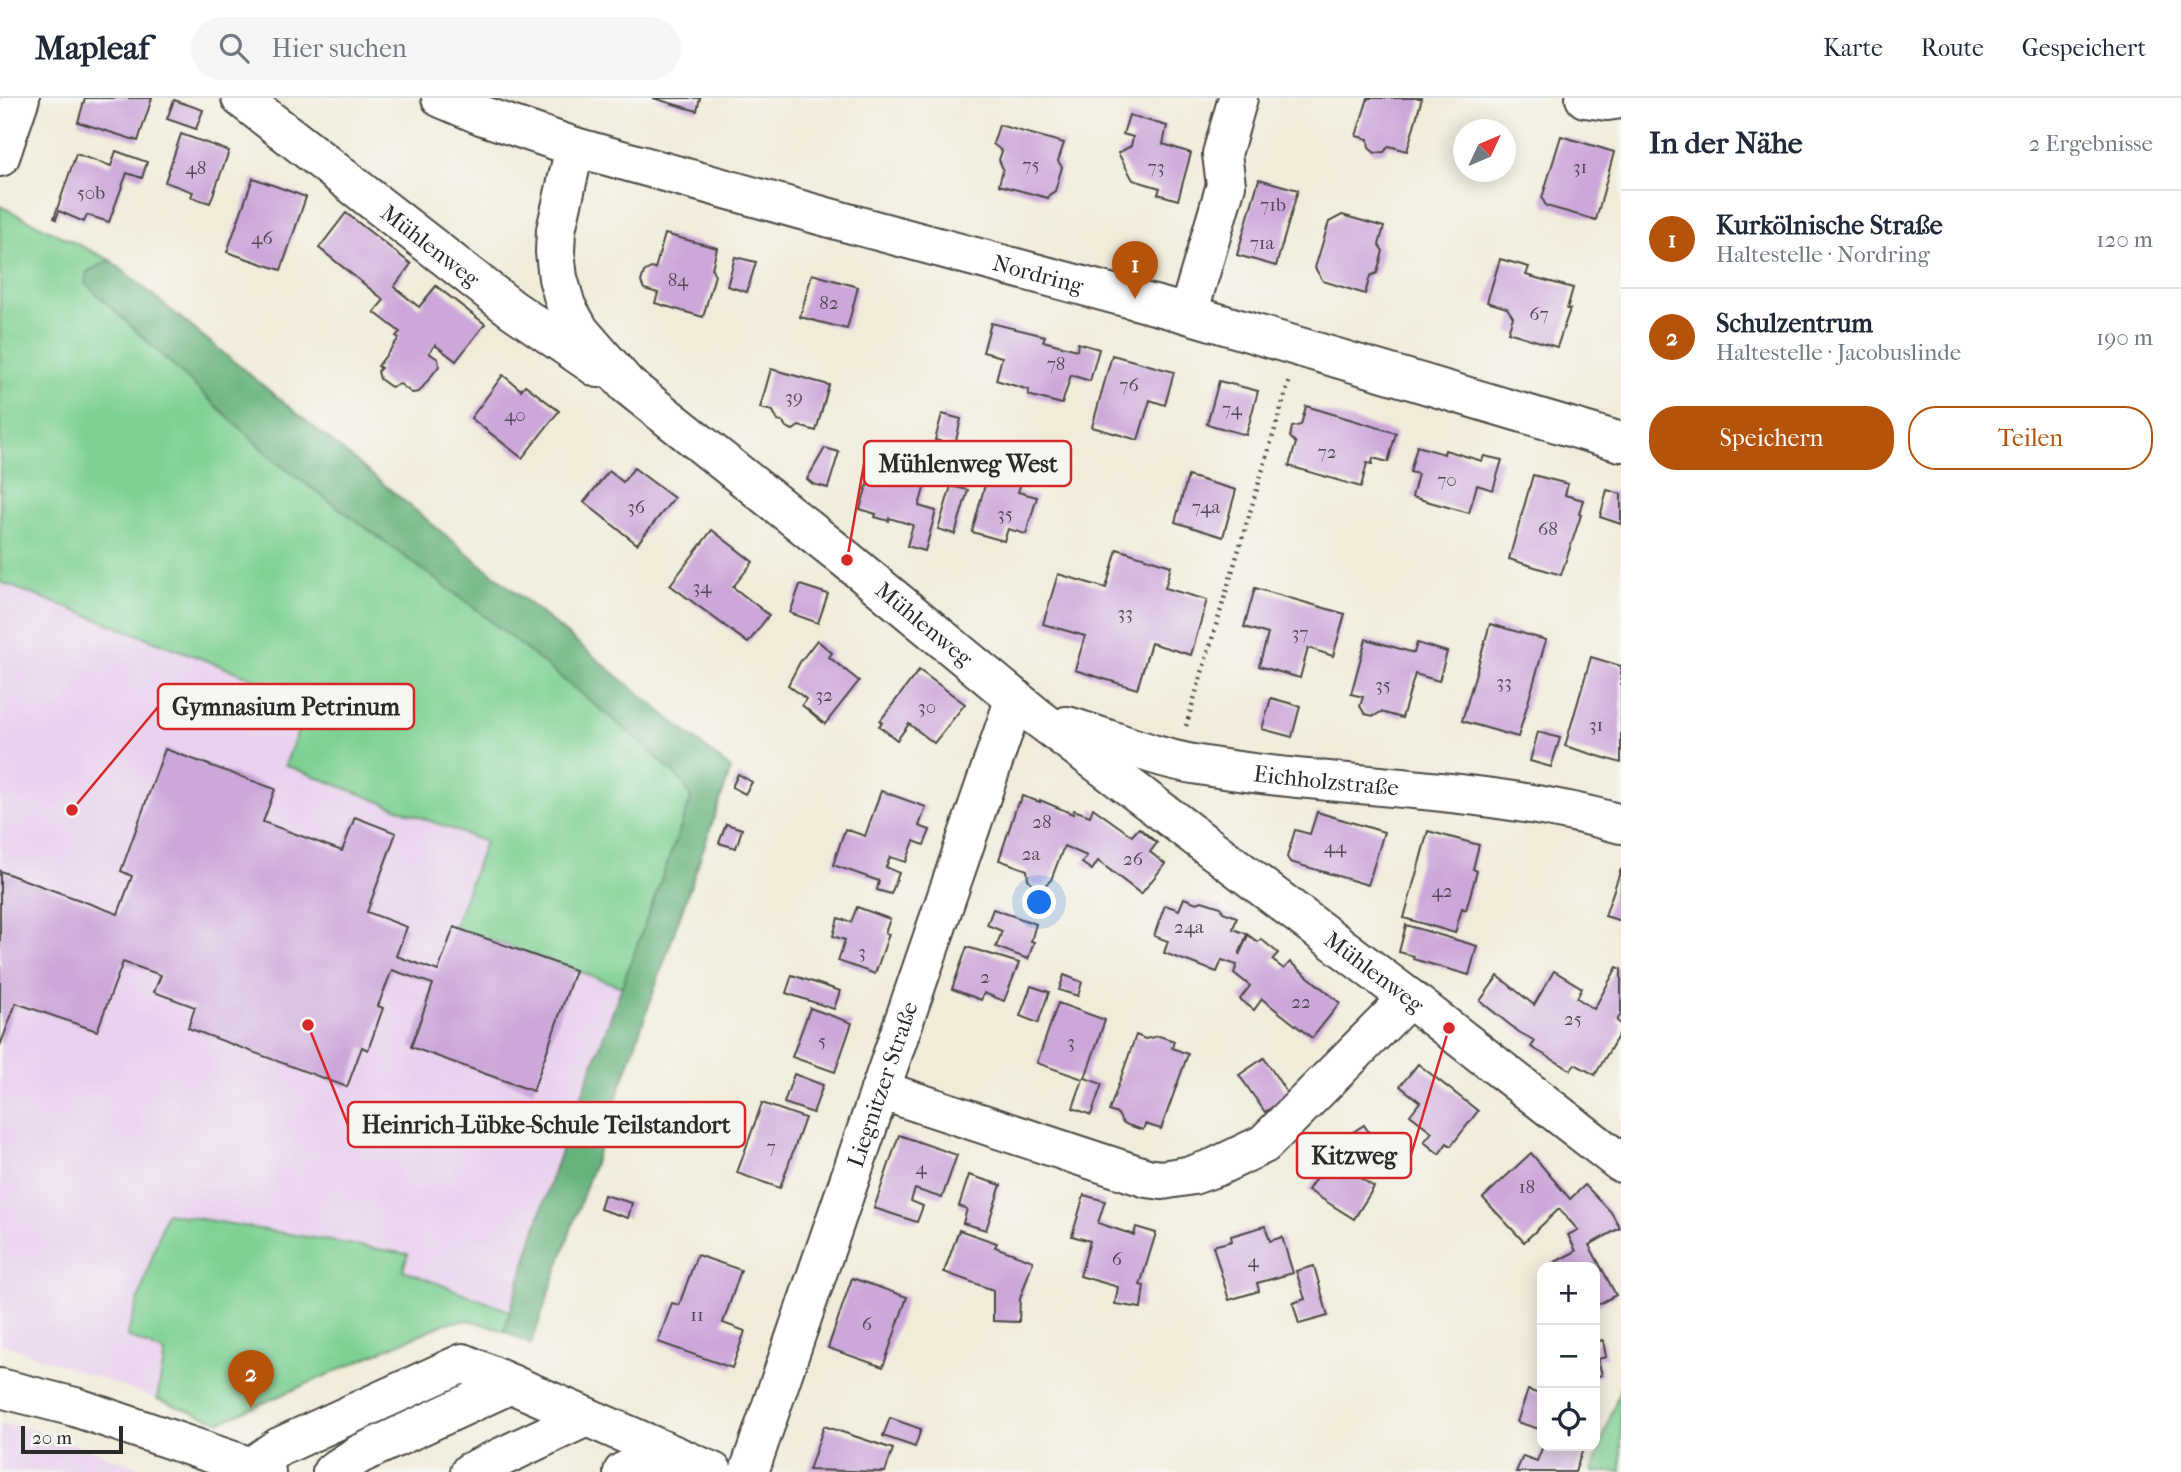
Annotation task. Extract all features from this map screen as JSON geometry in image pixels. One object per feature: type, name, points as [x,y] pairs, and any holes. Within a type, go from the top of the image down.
[{"type":"street","points":[[0,157],[20,98]]},
{"type":"street","name":"Mühlenweg","points":[[241,98],[512,309],[583,359],[627,385],[847,559],[1026,707],[1409,998],[1621,1164]]},
{"type":"street","points":[[441,98],[481,115],[575,147]]},
{"type":"street","points":[[1188,314],[1226,185],[1222,154],[1238,98]]},
{"type":"street","points":[[1585,98],[1621,99]]},
{"type":"street","name":"Mühlenweg","points":[[575,147],[556,230],[558,278],[566,306],[580,331],[627,385]]},
{"type":"street","name":"Nordring","points":[[575,147],[1188,314],[1621,442]]},
{"type":"street","name":"Eichholzstraße","points":[[1026,707],[1188,763],[1317,781],[1482,796],[1565,809],[1621,824]]},
{"type":"street","name":"Liegnitzer Straße","points":[[749,1472],[880,1090],[1026,707]]},
{"type":"street","name":"Mühlenweg","points":[[1188,763],[1175,790],[1180,813],[1191,833]]},
{"type":"street","points":[[880,1090],[1147,1178],[1177,1179],[1216,1167],[1264,1144],[1409,998]]},
{"type":"street","points":[[0,1388],[75,1406],[259,1469],[279,1447],[463,1363],[713,1472]]},
{"type":"street","points":[[332,1472],[360,1454],[511,1384]]},
{"type":"street","points":[[470,1472],[586,1417]]},
{"type":"street","points":[[623,1472],[666,1452]]},
{"type":"path","points":[[1188,763],[1300,348]]},
{"type":"shaded area","points":[[0,582],[310,700],[286,765],[486,842],[455,927],[622,987],[553,1173],[510,1311],[403,1270],[407,1254],[166,1353],[157,1399],[0,1343]]},
{"type":"shaded area","points":[[0,1424],[28,1428],[154,1472],[0,1472]]},
{"type":"green space","points":[[0,206],[110,260],[87,272],[274,460],[472,606],[635,737],[684,783],[691,799],[622,987],[454,927],[485,842],[285,765],[310,700],[0,582]]},
{"type":"green space","points":[[110,260],[731,769],[531,1345],[504,1331],[553,1173],[691,799],[684,783],[635,737],[472,606],[274,460],[85,283],[87,272]]},
{"type":"green space","points":[[166,1213],[408,1254],[403,1270],[510,1311],[504,1331],[469,1320],[446,1323],[220,1422],[157,1399],[165,1353],[127,1336]]},
{"type":"green space","points":[[1621,1385],[1621,1472],[1592,1472]]},
{"type":"building","points":[[85,98],[152,98],[138,141],[78,122]]},
{"type":"building","points":[[653,98],[700,98],[697,111]]},
{"type":"building","points":[[1368,98],[1422,98],[1407,151],[1389,146],[1384,152],[1375,153],[1369,148],[1368,139],[1356,136]]},
{"type":"building","points":[[174,100],[203,110],[196,129],[167,119]]},
{"type":"building","points":[[1129,115],[1167,126],[1163,144],[1191,153],[1178,200],[1158,194],[1160,188],[1133,180],[1118,153],[1131,146],[1133,137],[1123,134]]},
{"type":"building","points":[[999,125],[1064,143],[1058,161],[1062,167],[1055,191],[1048,198],[999,185],[1003,169],[999,160],[1002,151],[993,144]]},
{"type":"building","points":[[181,134],[229,151],[210,203],[191,197],[193,192],[165,182]]},
{"type":"building","points":[[1561,136],[1614,152],[1596,220],[1546,206],[1542,198]]},
{"type":"building","points":[[116,151],[147,162],[142,178],[127,173],[109,222],[87,215],[84,222],[59,211],[56,219],[54,218],[76,154],[111,166]]},
{"type":"building","points":[[253,178],[306,197],[281,270],[227,252]]},
{"type":"building","points":[[1259,179],[1298,190],[1276,266],[1237,255]]},
{"type":"building","points":[[346,213],[411,264],[394,287],[419,307],[436,286],[485,324],[456,361],[435,345],[429,353],[438,359],[439,366],[419,392],[412,393],[400,384],[391,387],[380,379],[378,371],[381,368],[378,366],[399,338],[396,336],[400,332],[374,312],[384,300],[319,248]]},
{"type":"building","points":[[1342,215],[1384,227],[1379,245],[1383,251],[1377,273],[1370,276],[1365,294],[1323,281],[1315,268],[1329,222]]},
{"type":"building","points":[[665,234],[717,248],[712,269],[715,275],[703,317],[655,303],[658,293],[644,289],[641,282],[644,272],[655,269]]},
{"type":"building","points":[[735,257],[756,262],[747,292],[727,286]]},
{"type":"building","points":[[1500,259],[1529,267],[1526,275],[1573,288],[1567,309],[1570,309],[1557,347],[1508,332],[1513,317],[1507,308],[1487,302]]},
{"type":"building","points":[[812,274],[858,287],[847,329],[800,317]]},
{"type":"building","points":[[991,323],[1045,336],[1043,341],[1077,350],[1078,343],[1099,349],[1090,381],[1071,375],[1062,404],[1028,395],[1029,390],[996,380],[1002,357],[983,352]]},
{"type":"building","points":[[1112,355],[1174,372],[1165,405],[1150,400],[1138,440],[1092,427]]},
{"type":"building","points":[[771,369],[829,385],[816,431],[799,426],[793,430],[778,421],[773,411],[760,408]]},
{"type":"building","points":[[503,375],[521,390],[525,385],[559,411],[522,458],[471,418]]},
{"type":"building","points":[[1219,381],[1258,391],[1246,435],[1207,424]]},
{"type":"building","points":[[1306,406],[1396,433],[1388,462],[1373,458],[1372,464],[1367,463],[1361,487],[1289,466],[1296,443],[1290,437],[1292,427],[1301,425]]},
{"type":"building","points":[[942,414],[961,419],[955,445],[935,440]]},
{"type":"building","points":[[1417,446],[1444,454],[1445,450],[1482,461],[1484,456],[1502,460],[1493,490],[1477,485],[1469,513],[1412,497],[1418,474],[1410,472]]},
{"type":"building","points":[[825,448],[839,452],[828,488],[813,484],[807,479]]},
{"type":"building","points":[[881,464],[927,478],[919,506],[936,511],[925,551],[907,546],[913,525],[875,517],[876,514],[860,509],[868,482],[876,484]]},
{"type":"building","points":[[634,468],[674,498],[637,544],[584,502],[609,471],[623,482]]},
{"type":"building","points":[[989,470],[1022,480],[1018,492],[1037,497],[1026,534],[1008,529],[1004,541],[972,532]]},
{"type":"building","points":[[1533,475],[1568,484],[1565,495],[1583,500],[1579,514],[1581,515],[1561,575],[1509,559]]},
{"type":"building","points":[[1188,476],[1236,490],[1223,537],[1175,522]]},
{"type":"building","points":[[951,486],[968,490],[955,534],[938,529]]},
{"type":"building","points":[[1607,490],[1621,494],[1621,524],[1600,517]]},
{"type":"building","points":[[712,530],[753,562],[733,587],[769,615],[748,643],[670,585]]},
{"type":"building","points":[[1117,549],[1171,566],[1165,588],[1207,600],[1191,655],[1151,643],[1137,689],[1075,670],[1085,636],[1043,624],[1058,574],[1106,588]]},
{"type":"building","points":[[800,585],[828,594],[818,623],[790,613]]},
{"type":"building","points":[[1255,588],[1345,614],[1333,656],[1308,648],[1300,678],[1259,666],[1268,634],[1244,627]]},
{"type":"building","points":[[1490,624],[1546,640],[1518,737],[1462,721]]},
{"type":"building","points":[[1366,639],[1414,653],[1417,643],[1447,652],[1439,681],[1415,674],[1402,718],[1381,712],[1374,716],[1365,714],[1360,706],[1363,697],[1351,694]]},
{"type":"building","points":[[817,640],[832,653],[829,657],[859,681],[825,724],[802,705],[806,699],[788,685],[800,662]]},
{"type":"building","points":[[1591,657],[1621,666],[1621,763],[1565,746]]},
{"type":"building","points":[[919,670],[965,704],[934,743],[909,724],[897,740],[879,726]]},
{"type":"building","points":[[1271,698],[1300,706],[1292,737],[1262,729]]},
{"type":"building","points":[[1538,732],[1560,738],[1551,767],[1530,761]]},
{"type":"building","points":[[165,749],[275,789],[263,822],[342,851],[355,817],[396,833],[367,912],[407,927],[396,956],[438,971],[454,927],[575,970],[533,1091],[411,1047],[433,984],[392,970],[378,1006],[383,1008],[368,1050],[362,1047],[347,1087],[188,1028],[195,1007],[154,992],[161,975],[123,962],[97,1031],[16,1003],[0,1046],[0,871],[118,914],[132,876],[121,871]]},
{"type":"building","points":[[738,774],[752,782],[745,794],[732,787]]},
{"type":"building","points":[[881,791],[926,807],[919,826],[930,830],[924,845],[914,841],[906,862],[890,857],[886,867],[899,873],[891,894],[877,890],[879,881],[833,865],[845,829],[865,836]]},
{"type":"building","points":[[1022,796],[1040,800],[1073,814],[1074,810],[1090,816],[1093,808],[1132,836],[1139,828],[1157,843],[1150,852],[1165,864],[1141,894],[1098,861],[1092,870],[1082,863],[1087,856],[1064,846],[1051,880],[1044,886],[1034,886],[1028,879],[1027,870],[999,860]]},
{"type":"building","points":[[1317,812],[1384,832],[1368,885],[1290,862],[1287,857],[1295,830],[1310,834]]},
{"type":"building","points":[[726,824],[742,829],[736,848],[719,843]]},
{"type":"building","points":[[1428,831],[1479,845],[1473,869],[1477,871],[1466,910],[1462,908],[1455,933],[1404,918]]},
{"type":"building","points":[[1621,869],[1621,921],[1605,916]]},
{"type":"building","points":[[1184,898],[1221,907],[1223,912],[1237,917],[1233,929],[1247,934],[1239,955],[1248,935],[1258,942],[1261,939],[1278,953],[1272,960],[1284,969],[1290,962],[1340,1003],[1312,1038],[1262,999],[1254,1010],[1240,999],[1250,986],[1234,973],[1237,965],[1222,960],[1217,972],[1164,953],[1168,941],[1154,936],[1165,905],[1179,910]]},
{"type":"building","points":[[857,907],[890,919],[885,933],[889,934],[875,974],[838,961],[845,940],[833,936],[838,918],[851,922]]},
{"type":"building","points":[[993,909],[1036,924],[1028,959],[996,947],[1002,931],[987,925]]},
{"type":"building","points":[[1406,925],[1477,946],[1469,975],[1413,959],[1414,956],[1399,952]]},
{"type":"building","points":[[967,947],[1019,963],[1004,1001],[984,993],[981,1000],[952,989]]},
{"type":"building","points":[[1617,967],[1621,969],[1621,1014],[1617,1021],[1621,1024],[1621,1031],[1595,1075],[1575,1064],[1571,1070],[1531,1047],[1535,1041],[1519,1032],[1480,1001],[1498,976],[1534,1005],[1554,971],[1582,988],[1577,998],[1594,1009]]},
{"type":"building","points":[[792,975],[840,991],[834,1009],[786,993]]},
{"type":"building","points":[[1064,975],[1082,982],[1078,996],[1059,990]]},
{"type":"building","points":[[1031,986],[1049,992],[1038,1023],[1020,1016]]},
{"type":"building","points":[[1058,1003],[1105,1020],[1085,1078],[1102,1084],[1091,1115],[1073,1108],[1083,1079],[1037,1063]]},
{"type":"building","points":[[810,1008],[852,1023],[835,1072],[792,1057]]},
{"type":"building","points":[[1136,1035],[1145,1039],[1159,1036],[1174,1041],[1172,1048],[1188,1054],[1161,1129],[1145,1124],[1143,1130],[1128,1125],[1122,1122],[1118,1114],[1109,1111]]},
{"type":"building","points":[[1264,1058],[1289,1096],[1265,1112],[1239,1075]]},
{"type":"building","points":[[1418,1064],[1478,1111],[1451,1146],[1447,1143],[1439,1154],[1424,1142],[1432,1132],[1410,1115],[1420,1102],[1400,1086]]},
{"type":"building","points":[[794,1074],[823,1085],[813,1113],[784,1103]]},
{"type":"building","points":[[762,1103],[805,1118],[780,1188],[737,1173]]},
{"type":"building","points":[[1364,1125],[1385,1157],[1368,1168],[1347,1136]]},
{"type":"building","points":[[899,1135],[957,1155],[942,1198],[915,1189],[911,1201],[923,1206],[917,1222],[874,1208]]},
{"type":"building","points":[[1531,1153],[1570,1199],[1585,1185],[1611,1212],[1620,1228],[1589,1245],[1598,1262],[1555,1262],[1576,1251],[1568,1235],[1578,1230],[1559,1209],[1524,1242],[1483,1198]]},
{"type":"building","points":[[1329,1158],[1374,1187],[1354,1219],[1308,1190]]},
{"type":"building","points":[[969,1175],[1001,1185],[986,1230],[963,1223],[967,1209],[959,1206]]},
{"type":"building","points":[[604,1195],[632,1203],[628,1218],[600,1209]]},
{"type":"building","points":[[1084,1195],[1105,1201],[1098,1223],[1134,1235],[1136,1227],[1156,1233],[1140,1285],[1144,1286],[1141,1308],[1115,1304],[1118,1287],[1080,1276],[1090,1241],[1072,1236]]},
{"type":"building","points":[[1265,1226],[1270,1241],[1282,1237],[1293,1273],[1257,1283],[1259,1291],[1229,1300],[1213,1246],[1232,1241],[1231,1236]]},
{"type":"building","points":[[959,1230],[997,1243],[995,1247],[1033,1261],[1020,1299],[1019,1322],[993,1321],[993,1290],[944,1272]]},
{"type":"building","points":[[697,1255],[741,1270],[723,1323],[745,1331],[732,1368],[658,1342],[672,1303],[679,1305]]},
{"type":"building","points":[[1600,1265],[1616,1295],[1600,1303]]},
{"type":"building","points":[[1314,1266],[1328,1316],[1299,1324],[1293,1303],[1305,1299],[1296,1271]]},
{"type":"building","points":[[852,1278],[907,1297],[883,1367],[828,1348]]},
{"type":"building","points":[[1603,1340],[1606,1357],[1600,1358],[1600,1341]]},
{"type":"building","points":[[1528,1390],[1537,1393],[1537,1428],[1517,1422]]},
{"type":"building","points":[[890,1418],[921,1429],[915,1447],[883,1436]]},
{"type":"building","points":[[824,1426],[893,1449],[885,1472],[809,1470]]},
{"type":"building","points":[[1541,1451],[1582,1451],[1575,1472],[1516,1472],[1523,1456],[1537,1461]]},
{"type":"place","name":"Kurkölnische Straße","points":[[1135,299]]},
{"type":"place","name":"Mühlenweg West","points":[[847,560]]},
{"type":"place","name":"Gymnasium Petrinum","points":[[72,810]]},
{"type":"place","name":"Heinrich-Lübke-Schule Teilstandort","points":[[308,1025]]},
{"type":"place","name":"Kitzweg","points":[[1449,1028]]},
{"type":"place","name":"Schulzentrum","points":[[251,1408]]}]
